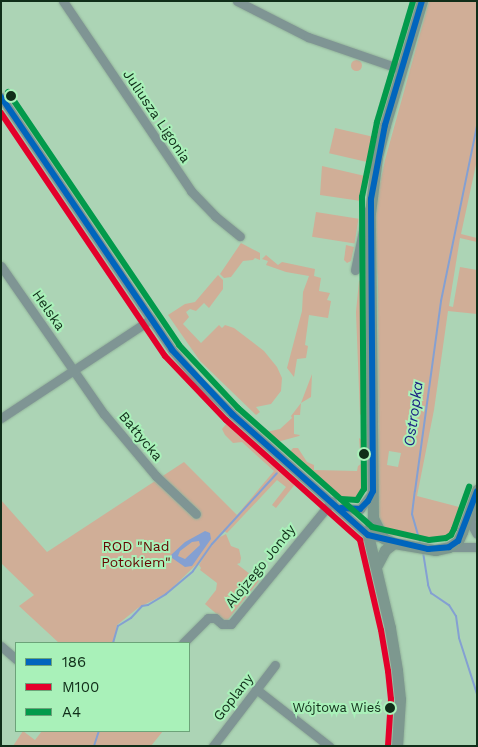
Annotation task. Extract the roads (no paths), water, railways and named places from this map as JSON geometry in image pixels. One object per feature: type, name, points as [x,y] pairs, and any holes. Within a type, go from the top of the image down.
[{"type":"main road","points":[[398,746],[400,699],[397,670],[368,535],[373,518],[371,199],[377,157],[422,1]]},
{"type":"main road","points":[[373,518],[383,538],[394,543],[428,549],[449,547],[458,540],[472,517],[477,490]]},
{"type":"main road","points":[[376,567],[385,550],[394,543]]},
{"type":"street","name":"Juliusza Ligonia","points":[[63,1],[192,191],[209,210],[240,236]]},
{"type":"street","points":[[237,1],[308,37],[401,69]]},
{"type":"street","points":[[1,97],[151,319],[198,380],[239,420],[340,508],[368,535],[383,538]]},
{"type":"street","points":[[355,270],[371,199]]},
{"type":"street","name":"Helska","points":[[3,268],[73,370]]},
{"type":"street","points":[[1,418],[151,319]]},
{"type":"street","name":"Bałtycka","points":[[73,370],[104,414],[156,476],[196,514]]},
{"type":"street","points":[[340,508],[360,509],[373,492]]},
{"type":"street","name":"Alojzego Jondy","points":[[184,642],[208,618],[215,618],[222,624],[231,624],[332,501]]},
{"type":"street","points":[[472,517],[477,534]]},
{"type":"street","points":[[449,547],[477,547]]},
{"type":"street","points":[[1,646],[15,658]]},
{"type":"street","name":"Goplany","points":[[212,746],[275,665]]},
{"type":"street","points":[[256,689],[329,746]]},
{"type":"water","points":[[205,531],[210,533],[211,539],[192,566],[185,567],[172,558],[171,555],[185,542]],"holes":[[[199,541],[200,545],[185,559],[178,556],[180,551],[192,542]]]},
{"type":"waterway","name":"Ostropka","points":[[420,542],[412,514],[441,301],[477,126]]},
{"type":"waterway","points":[[113,642],[118,626],[131,618],[142,606],[148,605],[166,594],[193,571],[212,544],[277,473]]},
{"type":"waterway","name":"Ostropka","points":[[423,552],[431,593],[449,605],[456,616],[459,638],[477,694]]},
{"type":"waterway","points":[[94,746],[99,732]]},
{"type":"place","name":"Wójtowa Wieś","points":[[390,708]]},
{"type":"park label","name":"ROD \"Nad Potokiem\"","points":[[136,554]]}]
